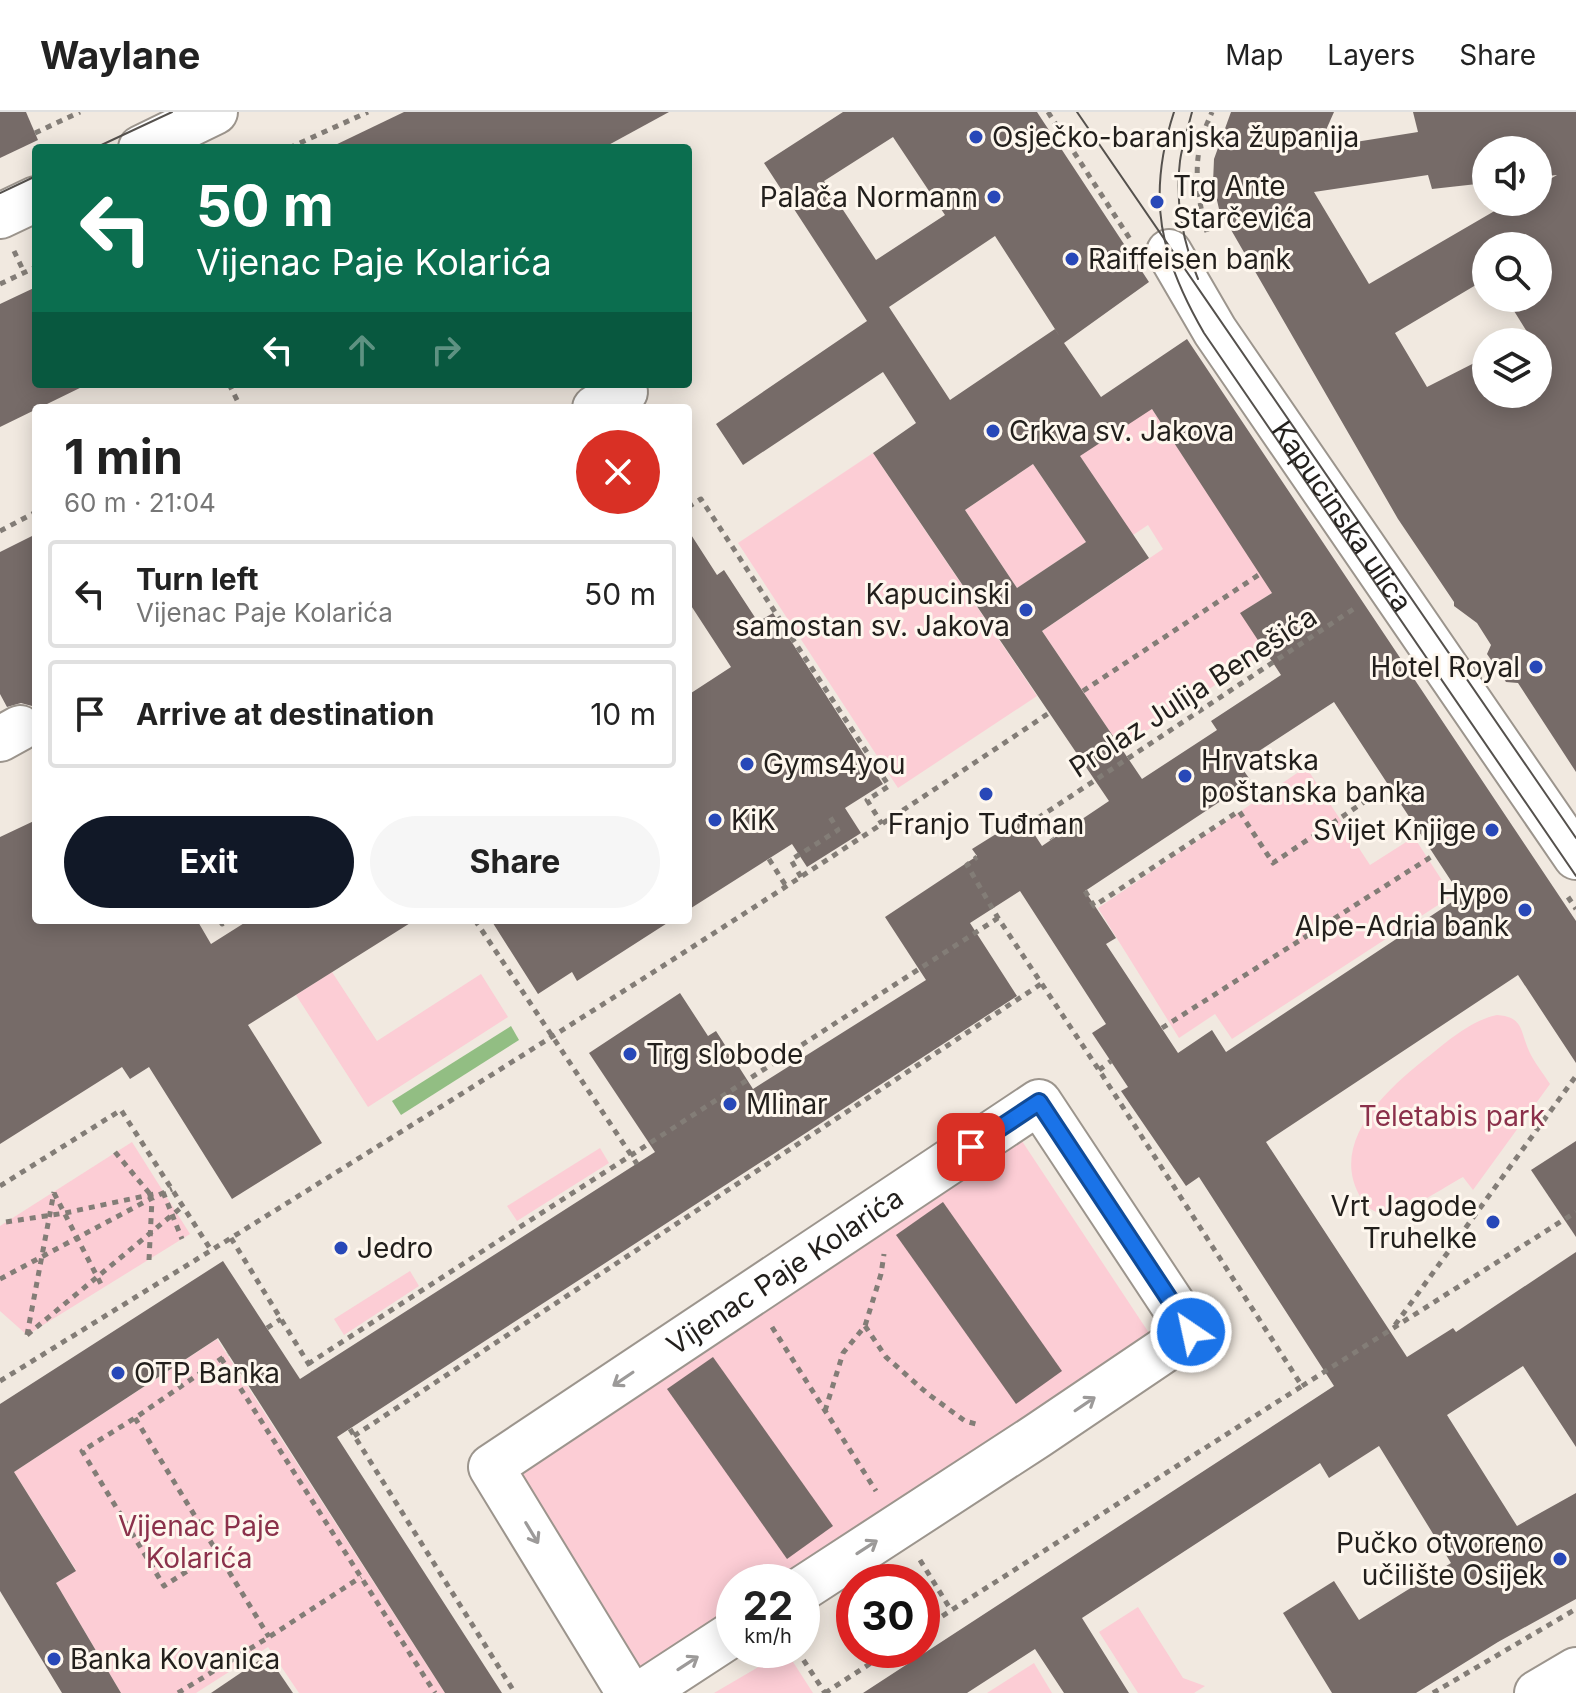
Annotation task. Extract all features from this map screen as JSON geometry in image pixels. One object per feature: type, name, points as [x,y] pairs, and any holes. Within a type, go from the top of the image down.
[{"type":"street","points":[[149,144],[215,112]]},
{"type":"street","points":[[0,216],[32,201]]},
{"type":"street","name":"Kapucinska ulica","points":[[1169,252],[1215,331],[1576,857]]},
{"type":"street","name":"Vijenac Paje Kolarića","points":[[629,1693],[491,1467],[1039,1102],[1191,1332],[820,1577]]},
{"type":"street","points":[[642,1693],[716,1645]]},
{"type":"street","points":[[1537,1693],[1576,1670]]},
{"type":"path","points":[[35,133],[80,112]]},
{"type":"path","points":[[298,144],[368,112]]},
{"type":"path","points":[[0,284],[32,269]]},
{"type":"path","points":[[692,505],[701,499],[889,786],[867,800],[882,824]]},
{"type":"path","points":[[0,531],[32,514]]},
{"type":"path","points":[[1083,691],[1260,574]]},
{"type":"path","name":"Prolaz Julija Benešića","points":[[1028,824],[1357,607]]},
{"type":"path","points":[[0,1381],[553,1037],[1049,713]]},
{"type":"path","points":[[1085,891],[1094,906],[1239,811],[1273,863],[1388,786]]},
{"type":"path","points":[[801,877],[791,860],[838,830],[830,817]]},
{"type":"path","points":[[1038,818],[1052,839]]},
{"type":"path","points":[[1162,1028],[1434,855]]},
{"type":"path","points":[[769,859],[786,886]]},
{"type":"path","points":[[308,1364],[998,918]]},
{"type":"path","points":[[478,924],[637,1164]]},
{"type":"path","points":[[354,1436],[674,1222],[1041,984]]},
{"type":"path","points":[[1099,1070],[1111,1061]]},
{"type":"path","points":[[1392,1329],[1576,1076]]},
{"type":"path","points":[[0,1186],[121,1110],[211,1250]]},
{"type":"path","points":[[115,1152],[151,1196],[149,1260]]},
{"type":"path","points":[[6,1222],[151,1196],[172,1189]]},
{"type":"path","points":[[103,1288],[98,1276],[54,1192],[27,1335],[98,1276],[150,1233],[183,1206]]},
{"type":"path","points":[[163,1192],[182,1239]]},
{"type":"path","points":[[0,1279],[151,1196]]},
{"type":"path","points":[[825,1411],[843,1353],[865,1326],[881,1274],[888,1229],[900,1221],[888,1202]]},
{"type":"path","points":[[1302,1386],[1576,1212]]},
{"type":"path","points":[[231,1238],[313,1371]]},
{"type":"path","points":[[765,1315],[951,1610]]},
{"type":"path","points":[[267,1328],[281,1319]]},
{"type":"path","points":[[865,1326],[886,1357],[965,1421],[996,1431],[1037,1436]]},
{"type":"path","points":[[217,1552],[164,1586],[82,1451],[228,1354]]},
{"type":"path","points":[[221,1358],[435,1693]]},
{"type":"path","points":[[135,1418],[269,1637]]},
{"type":"path","points":[[350,1429],[515,1693]]},
{"type":"path","points":[[178,1693],[361,1577]]},
{"type":"path","points":[[1433,1693],[1576,1609]]},
{"type":"path","points":[[809,1668],[825,1693],[863,1668]]},
{"type":"green space","points":[[1152,409],[1273,592],[1241,613],[1266,651],[1121,748],[1042,631],[1163,549],[1148,525],[1133,535],[1069,440]]},
{"type":"green space","points":[[873,453],[1037,696],[898,788],[738,543]]},
{"type":"green space","points":[[1033,464],[1086,542],[1017,588],[965,510]]},
{"type":"green space","points":[[1306,767],[1370,865],[1414,837],[1452,896],[1232,1039],[1215,1014],[1179,1038],[1098,908]]},
{"type":"green space","points":[[332,972],[377,1041],[481,974],[508,1017],[368,1107],[296,995]]},
{"type":"green space","name":"Teletabis park","points":[[1497,1015],[1517,1022],[1531,1055],[1550,1084],[1473,1190],[1463,1177],[1401,1210],[1381,1213],[1367,1206],[1353,1177],[1352,1157],[1357,1137],[1367,1118],[1413,1069],[1470,1026]]},
{"type":"green space","points":[[1016,1132],[1153,1339],[809,1564],[716,1564],[716,1625],[632,1682],[501,1471]]},
{"type":"green space","points":[[132,1142],[190,1234],[27,1335],[0,1311],[0,1226]]},
{"type":"green space","points":[[600,1148],[609,1163],[517,1221],[507,1206]]},
{"type":"green space","points":[[410,1271],[419,1286],[344,1335],[334,1319]]},
{"type":"green space","name":"Vijenac Paje Kolarića","points":[[217,1339],[445,1693],[299,1693],[268,1647],[196,1693],[121,1693],[56,1583],[76,1570],[14,1472]]},
{"type":"green space","points":[[1138,1607],[1183,1678],[1205,1686],[1194,1693],[1138,1693],[1099,1632]]},
{"type":"green space","points":[[1034,1663],[1052,1693],[987,1693]]},
{"type":"green space","points":[[757,1668],[797,1668],[813,1693],[714,1693]]},
{"type":"shaded area","points":[[511,1026],[519,1040],[401,1115],[392,1101]]},
{"type":"building","points":[[0,112],[26,112],[38,140],[0,158]]},
{"type":"building","points":[[404,112],[669,112],[610,144],[337,144]]},
{"type":"building","points":[[843,112],[1037,112],[1149,282],[1064,343],[1101,397],[1187,339],[1576,921],[1576,1063],[1518,975],[1266,1142],[1407,1357],[1453,1328],[1456,1332],[1576,1252],[1576,1447],[1523,1366],[1447,1415],[1517,1526],[1576,1493],[1576,1599],[1498,1642],[1416,1693],[1332,1693],[1283,1613],[1334,1581],[1359,1620],[1451,1563],[1379,1446],[1329,1478],[1320,1463],[1082,1618],[1129,1693],[1064,1693],[1035,1649],[967,1693],[863,1693],[901,1668],[940,1668],[940,1643],[1334,1386],[1199,1177],[1186,1186],[1121,1091],[1128,1087],[1092,1033],[1106,1024],[1020,891],[970,923],[1017,996],[337,1437],[502,1693],[445,1693],[218,1338],[14,1472],[76,1571],[56,1583],[121,1693],[62,1693],[0,1591],[0,1404],[223,1261],[300,1379],[655,1152],[589,1053],[680,993],[708,1036],[716,1031],[753,1089],[926,980],[885,917],[977,856],[972,849],[1023,817],[1042,846],[1109,801],[873,453],[916,423],[883,372],[743,465],[716,424],[867,321],[764,163]],"holes":[[[893,137],[945,215],[876,260],[824,181]],[[995,236],[1055,329],[950,400],[889,307]],[[1152,409],[1272,593],[1240,613],[1281,675],[1211,721],[1217,730],[1142,779],[1042,631],[1149,558],[1080,456]],[[1033,464],[1086,542],[1017,588],[965,510]],[[1334,702],[1461,896],[1226,1052],[1212,1030],[1178,1053],[1106,944],[1116,938],[1085,891],[1251,781],[1239,764]]]},
{"type":"building","points":[[1231,112],[1334,112],[1318,148],[1418,132],[1413,112],[1576,112],[1576,772],[1518,683],[1506,682],[1487,654],[1491,645],[1477,623],[1454,606],[1398,519],[1219,209],[1213,183],[1214,159]],"holes":[[[1472,136],[1552,136],[1552,176],[1557,175],[1552,178],[1552,216],[1486,216],[1369,284],[1314,192],[1428,175],[1432,189],[1472,185]],[[1472,232],[1552,232],[1552,312],[1515,312],[1525,328],[1552,328],[1552,408],[1472,408],[1472,364],[1427,387],[1395,333],[1472,287]]]},
{"type":"building","points":[[32,289],[32,388],[80,388],[47,404],[32,404],[32,411],[0,427],[0,304]]},
{"type":"building","points":[[32,536],[32,706],[21,703],[7,707],[0,694],[0,552]]},
{"type":"building","points":[[692,536],[717,575],[724,570],[758,622],[773,613],[883,784],[845,808],[861,833],[807,867],[792,844],[692,907],[692,692],[731,667],[692,607]]},
{"type":"building","points":[[32,822],[32,924],[199,924],[211,944],[243,924],[409,924],[248,1025],[322,1143],[232,1199],[149,1067],[130,1079],[122,1067],[0,1144],[0,837]]},
{"type":"building","points":[[494,924],[666,924],[577,981],[572,972],[538,994]]},
{"type":"building","points":[[1576,1141],[1576,1237],[1531,1170]]},
{"type":"building","points":[[943,1202],[1062,1371],[1016,1404],[896,1235]]},
{"type":"building","points":[[713,1357],[833,1526],[787,1559],[667,1389]]},
{"type":"building","points":[[267,1655],[293,1693],[211,1693]]},
{"type":"tram line","points":[[104,144],[172,112]]},
{"type":"tram line","points":[[1077,112],[1576,838]]},
{"type":"tram line","points":[[1174,112],[1161,172],[1162,226],[1168,252],[1189,305],[1204,333],[1576,876]]},
{"type":"tram line","points":[[1192,112],[1181,155],[1179,191],[1184,236],[1198,279]]},
{"type":"tram line","points":[[0,193],[32,178]]},
{"type":"place","name":"Osječko-baranjska županija","points":[[976,137]]},
{"type":"place","name":"Palača Normann","points":[[994,197]]},
{"type":"place","name":"Trg Ante Starčevića","points":[[1157,202]]},
{"type":"place","name":"Raiffeisen bank","points":[[1072,259]]},
{"type":"place","name":"Crkva sv. Jakova","points":[[993,431]]},
{"type":"place","name":"Kapucinski samostan sv. Jakova","points":[[1026,610]]},
{"type":"place","name":"Hotel Royal","points":[[1536,667]]},
{"type":"place","name":"Gyms4you","points":[[747,764]]},
{"type":"place","name":"Hrvatska poštanska banka","points":[[1185,776]]},
{"type":"place","name":"Franjo Tuđman","points":[[986,794]]},
{"type":"place","name":"KiK","points":[[715,820]]},
{"type":"place","name":"Svijet Knjige","points":[[1492,830]]},
{"type":"place","name":"Hypo Alpe-Adria bank","points":[[1525,910]]},
{"type":"place","name":"Trg slobode","points":[[630,1054]]},
{"type":"place","name":"Mlinar","points":[[730,1104]]},
{"type":"place","name":"Vrt Jagode Truhelke","points":[[1493,1222]]},
{"type":"place","name":"Jedro","points":[[341,1248]]},
{"type":"place","name":"OTP Banka","points":[[118,1373]]},
{"type":"place","name":"Pučko otvoreno učilište Osijek","points":[[1560,1559]]},
{"type":"place","name":"Banka Kovanica","points":[[54,1659]]},
{"type":"route","points":[[971,1147],[1039,1102],[1191,1332]]}]
